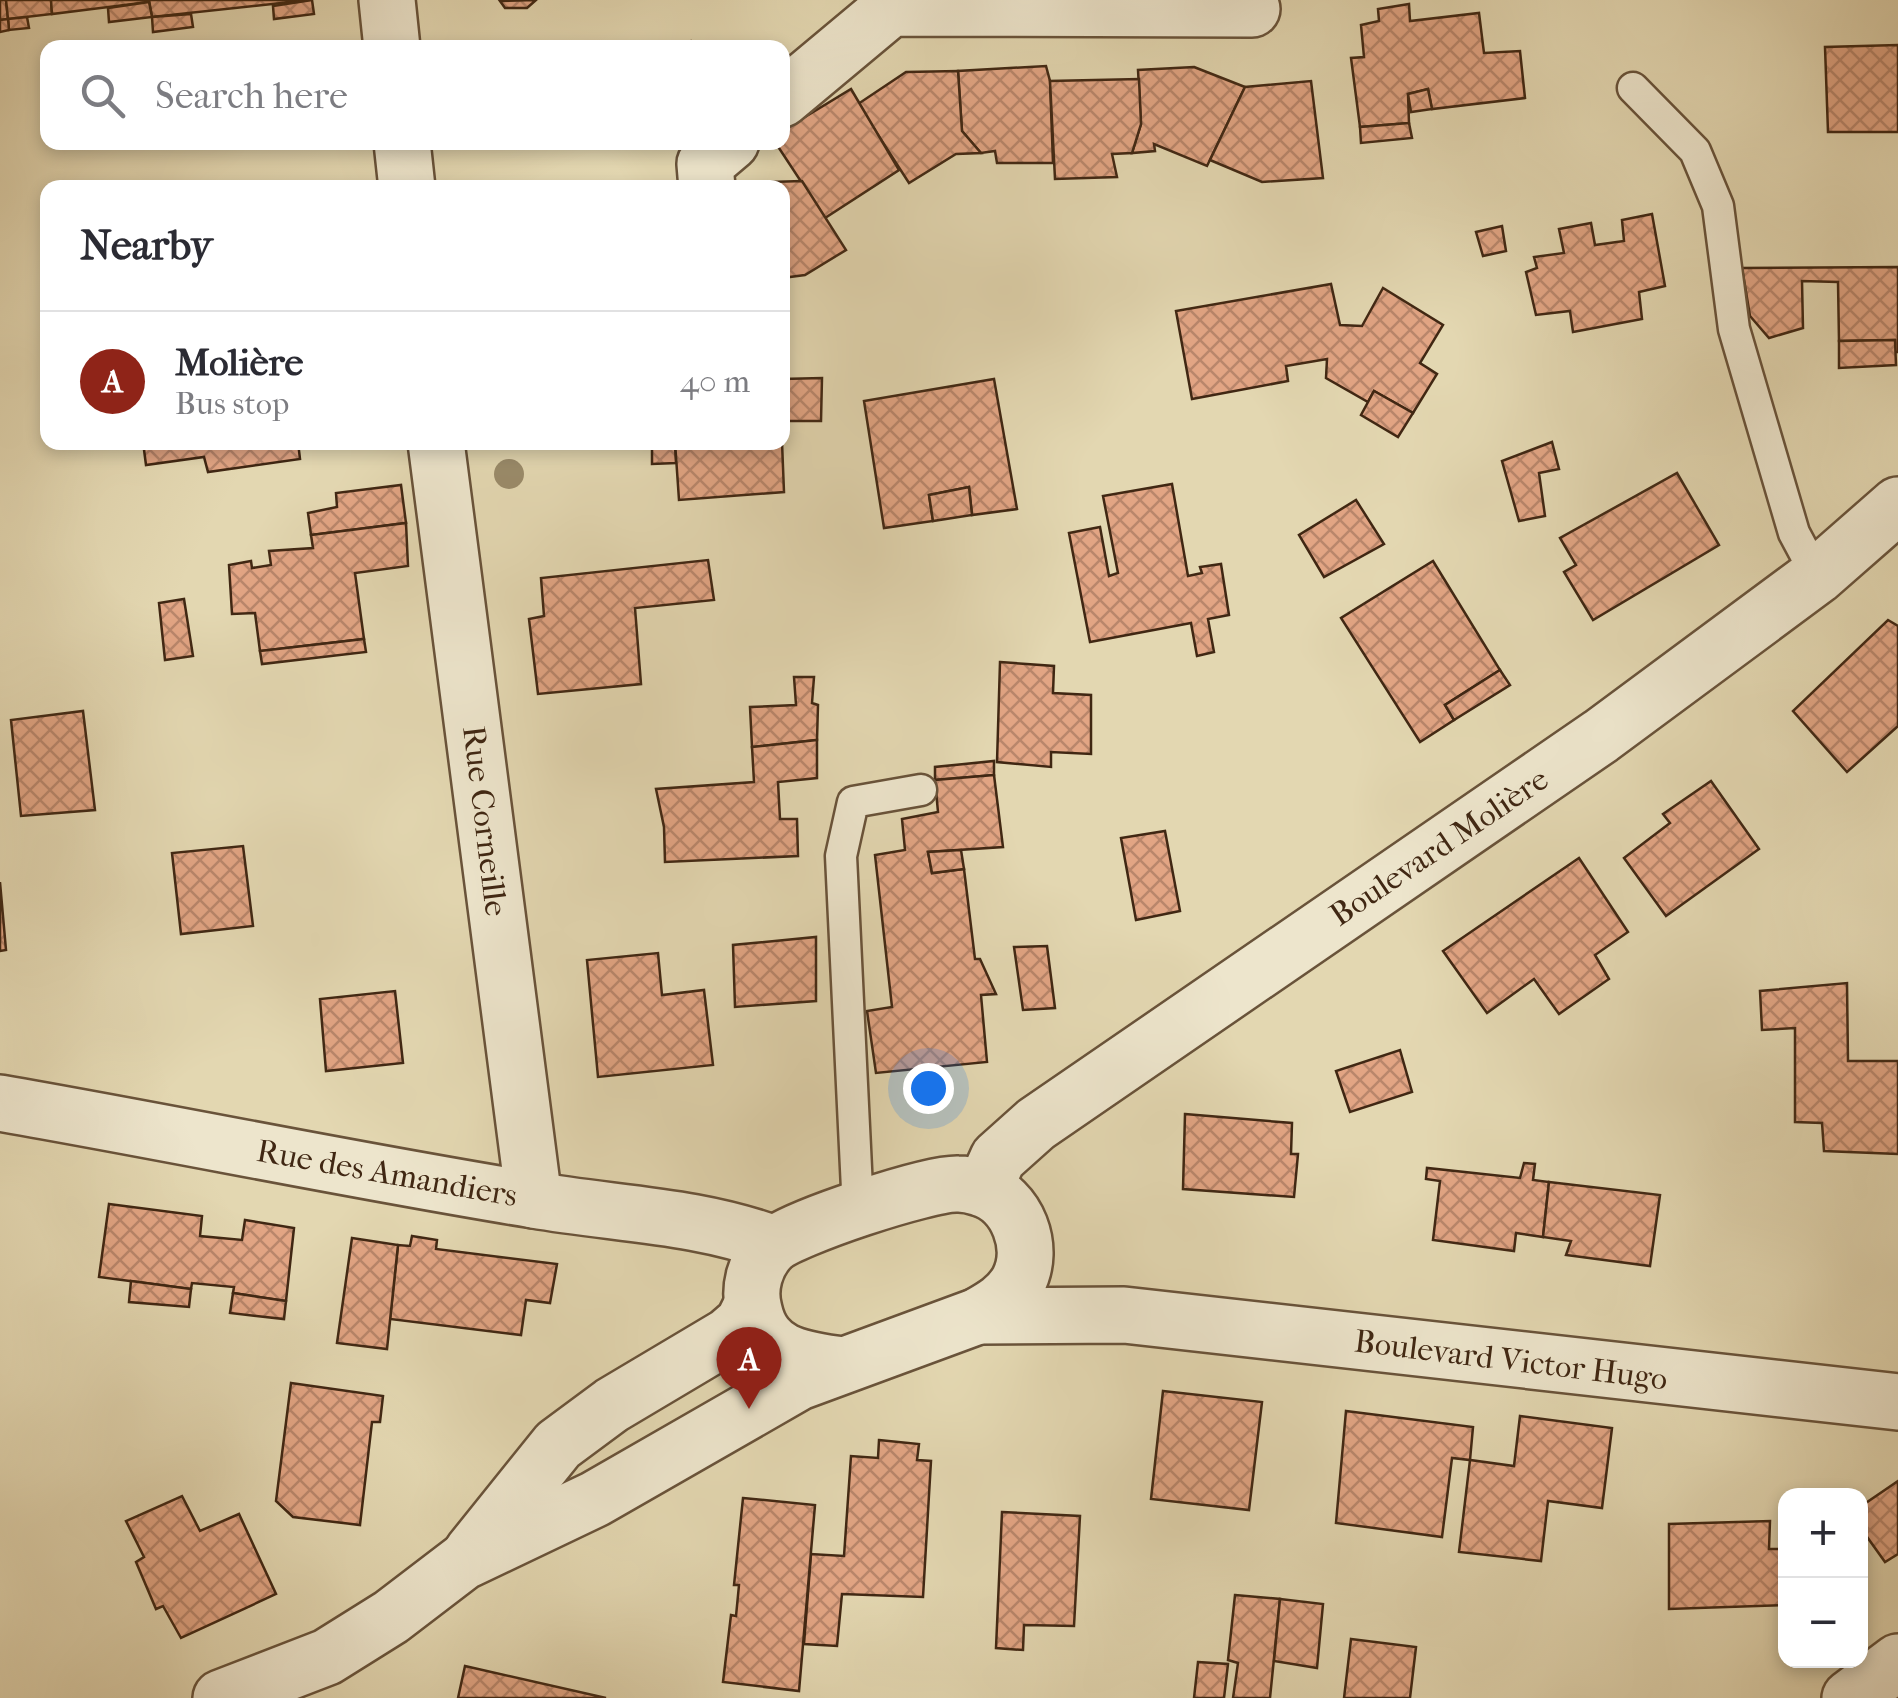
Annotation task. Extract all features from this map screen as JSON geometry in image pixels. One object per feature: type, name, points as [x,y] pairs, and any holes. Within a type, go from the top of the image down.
[{"type":"street","points":[[388,0],[391,40]]},
{"type":"street","points":[[790,92],[891,8],[1252,9]]},
{"type":"street","points":[[403,150],[406,180]]},
{"type":"street","points":[[706,180],[705,164],[722,150]]},
{"type":"street","name":"Rue Corneille","points":[[437,450],[534,1200]]},
{"type":"street","name":"Boulevard Molière","points":[[984,1189],[998,1158],[1036,1124],[1601,736],[1818,576],[1898,505]]},
{"type":"street","name":"Rue des Amandiers","points":[[0,1103],[534,1200],[670,1218],[746,1233],[774,1244]]},
{"type":"street","points":[[221,1698],[335,1678],[391,1617],[464,1562],[596,1499],[799,1382],[978,1316],[1002,1302],[1019,1280],[1025,1254],[1015,1214],[984,1189],[956,1184],[858,1210],[774,1244],[759,1262],[752,1284],[752,1305],[764,1336],[778,1350],[796,1358],[842,1365]]},
{"type":"street","name":"Boulevard Victor Hugo","points":[[1025,1254],[1046,1274],[1124,1314]]},
{"type":"street","points":[[464,1562],[558,1445],[612,1405],[728,1336],[743,1323],[752,1305]]},
{"type":"street","name":"Boulevard Victor Hugo","points":[[978,1316],[1124,1314],[1898,1402]]},
{"type":"street","points":[[1850,1698],[1898,1662]]},
{"type":"lane","points":[[1633,88],[1695,151],[1718,206],[1734,329],[1794,533],[1818,576]]},
{"type":"lane","points":[[858,1210],[841,856],[853,802],[921,790]]},
{"type":"building","points":[[0,0],[6,0],[8,19],[0,20]]},
{"type":"building","points":[[6,0],[51,0],[52,14],[8,19]]},
{"type":"building","points":[[51,0],[149,0],[149,2],[52,14]]},
{"type":"building","points":[[149,0],[309,0],[152,17]]},
{"type":"building","points":[[312,0],[314,14],[274,19],[273,6]]},
{"type":"building","points":[[536,0],[527,8],[505,8],[500,1]]},
{"type":"building","points":[[149,2],[152,17],[109,22],[108,8]]},
{"type":"building","points":[[1409,4],[1410,21],[1479,13],[1484,53],[1520,51],[1525,98],[1432,109],[1428,89],[1408,94],[1409,123],[1360,127],[1351,58],[1364,57],[1361,25],[1379,21],[1378,9]]},
{"type":"building","points":[[191,14],[193,27],[153,32],[152,17]]},
{"type":"building","points":[[27,17],[29,28],[9,30],[8,19]]},
{"type":"building","points":[[8,19],[9,30],[0,32],[0,20]]},
{"type":"building","points":[[1898,45],[1898,132],[1828,132],[1825,47]]},
{"type":"building","points":[[1046,66],[1053,163],[997,163],[995,151],[981,153],[962,131],[958,71]]},
{"type":"building","points":[[1194,67],[1245,87],[1207,166],[1154,144],[1155,151],[1132,153],[1141,124],[1138,70]]},
{"type":"building","points":[[958,71],[962,131],[981,153],[956,154],[909,183],[858,104],[906,72]]},
{"type":"building","points":[[1139,79],[1141,124],[1132,153],[1112,154],[1117,177],[1055,179],[1050,81]]},
{"type":"building","points":[[1311,81],[1323,178],[1262,182],[1210,160],[1245,87]]},
{"type":"building","points":[[851,89],[899,170],[825,218],[780,150],[790,150],[790,126]]},
{"type":"building","points":[[1428,89],[1432,109],[1411,112],[1408,94]]},
{"type":"building","points":[[1409,123],[1412,138],[1361,143],[1360,127]]},
{"type":"building","points":[[790,181],[802,181],[846,250],[805,275],[790,277]]},
{"type":"building","points":[[1652,214],[1665,286],[1639,292],[1642,319],[1573,332],[1570,311],[1536,315],[1526,272],[1537,268],[1534,257],[1564,253],[1559,229],[1591,223],[1595,245],[1624,241],[1622,220]]},
{"type":"building","points":[[1502,226],[1506,251],[1483,256],[1476,232]]},
{"type":"building","points":[[1898,267],[1898,352],[1895,340],[1839,341],[1838,282],[1802,281],[1803,328],[1769,338],[1750,316],[1742,268]]},
{"type":"building","points":[[1331,284],[1340,325],[1362,326],[1383,288],[1443,325],[1420,363],[1437,374],[1413,413],[1374,391],[1368,402],[1326,378],[1327,359],[1286,366],[1288,381],[1192,399],[1176,311]]},
{"type":"building","points":[[1895,340],[1896,365],[1839,368],[1839,341]]},
{"type":"building","points":[[822,378],[821,421],[790,421],[790,379]]},
{"type":"building","points":[[994,379],[1017,509],[972,515],[969,487],[929,495],[933,521],[884,528],[864,401]]},
{"type":"building","points":[[1374,391],[1413,413],[1398,437],[1361,415]]},
{"type":"building","points":[[1552,442],[1559,469],[1539,473],[1545,516],[1519,521],[1502,461]]},
{"type":"building","points":[[144,450],[299,450],[300,459],[208,472],[204,457],[146,465]]},
{"type":"building","points":[[652,450],[675,450],[676,463],[652,464]]},
{"type":"building","points":[[676,450],[782,450],[784,492],[679,500]]},
{"type":"building","points":[[1677,473],[1719,545],[1593,620],[1564,572],[1576,565],[1560,538]]},
{"type":"building","points":[[1172,484],[1188,576],[1202,573],[1200,567],[1221,564],[1229,615],[1208,619],[1214,652],[1197,656],[1191,623],[1090,642],[1069,533],[1100,527],[1109,576],[1118,573],[1103,496]]},
{"type":"building","points":[[401,485],[406,523],[311,535],[308,513],[337,507],[336,493]]},
{"type":"building","points":[[969,487],[972,515],[933,521],[929,495]]},
{"type":"building","points":[[1356,500],[1384,544],[1324,577],[1299,535]]},
{"type":"building","points":[[406,523],[408,566],[355,573],[364,639],[260,651],[255,613],[232,614],[229,565],[251,561],[252,568],[271,565],[269,551],[313,548],[311,535]]},
{"type":"building","points":[[708,560],[714,600],[635,608],[641,684],[538,694],[529,619],[544,616],[541,578]]},
{"type":"building","points":[[1433,561],[1500,670],[1445,705],[1454,720],[1420,742],[1341,618]]},
{"type":"building","points":[[184,599],[193,656],[165,660],[159,603]]},
{"type":"building","points":[[1888,620],[1898,626],[1898,726],[1847,772],[1793,711]]},
{"type":"building","points":[[364,639],[366,652],[262,664],[260,651]]},
{"type":"building","points":[[1000,662],[1054,666],[1053,693],[1091,695],[1091,754],[1051,752],[1051,767],[997,762]]},
{"type":"building","points":[[1500,670],[1510,685],[1454,720],[1445,705]]},
{"type":"building","points":[[794,677],[814,677],[812,703],[818,705],[817,740],[752,747],[750,707],[796,705]]},
{"type":"building","points":[[83,711],[95,810],[21,816],[11,720]]},
{"type":"building","points":[[817,740],[817,778],[778,782],[780,819],[797,819],[798,856],[665,862],[664,827],[656,789],[754,782],[752,747]]},
{"type":"building","points":[[994,761],[994,775],[935,780],[935,767]]},
{"type":"building","points":[[994,775],[1003,847],[928,852],[932,873],[964,869],[975,959],[980,959],[996,994],[981,995],[987,1062],[876,1073],[867,1011],[892,1007],[875,855],[905,850],[902,819],[938,812],[935,780]]},
{"type":"building","points":[[1711,781],[1759,849],[1666,916],[1624,858],[1670,823],[1663,814]]},
{"type":"building","points":[[1165,831],[1180,911],[1136,920],[1121,838]]},
{"type":"building","points":[[243,846],[253,926],[181,934],[172,853]]},
{"type":"building","points":[[961,850],[964,869],[932,873],[928,852]]},
{"type":"building","points":[[1579,858],[1628,932],[1595,955],[1609,979],[1559,1014],[1534,979],[1487,1013],[1443,951]]},
{"type":"building","points":[[0,882],[6,950],[0,951]]},
{"type":"building","points":[[816,937],[816,1001],[735,1007],[733,945]]},
{"type":"building","points":[[1047,946],[1055,1008],[1023,1010],[1014,947]]},
{"type":"building","points":[[658,953],[662,995],[704,990],[713,1065],[598,1077],[587,960]]},
{"type":"building","points":[[1847,983],[1848,1061],[1898,1061],[1898,1154],[1824,1151],[1822,1123],[1795,1122],[1795,1028],[1762,1030],[1760,991]]},
{"type":"building","points":[[395,991],[403,1063],[326,1071],[320,999]]},
{"type":"building","points":[[1400,1050],[1412,1092],[1350,1112],[1336,1071]]},
{"type":"building","points":[[1185,1114],[1292,1123],[1291,1154],[1298,1154],[1294,1197],[1183,1189]]},
{"type":"building","points":[[1524,1163],[1535,1164],[1533,1180],[1549,1182],[1543,1237],[1516,1233],[1514,1251],[1433,1240],[1440,1181],[1426,1179],[1427,1168],[1520,1178]]},
{"type":"building","points":[[1549,1182],[1660,1195],[1650,1266],[1566,1255],[1571,1241],[1543,1237]]},
{"type":"building","points":[[109,1204],[202,1216],[200,1236],[242,1240],[245,1220],[294,1228],[286,1301],[233,1293],[234,1287],[192,1283],[191,1289],[99,1277]]},
{"type":"building","points":[[412,1236],[437,1240],[436,1249],[557,1264],[550,1303],[526,1300],[521,1335],[390,1319],[398,1245],[410,1246]]},
{"type":"building","points":[[352,1238],[398,1245],[387,1349],[337,1343]]},
{"type":"building","points":[[131,1281],[191,1289],[189,1307],[129,1302]]},
{"type":"building","points":[[233,1293],[286,1301],[284,1319],[230,1313]]},
{"type":"building","points":[[291,1383],[383,1396],[380,1422],[372,1422],[360,1525],[293,1517],[276,1501]]},
{"type":"building","points":[[1163,1391],[1262,1402],[1249,1510],[1151,1499]]},
{"type":"building","points":[[1346,1411],[1473,1427],[1470,1460],[1452,1458],[1442,1537],[1336,1523]]},
{"type":"building","points":[[1520,1416],[1612,1428],[1602,1508],[1548,1501],[1541,1561],[1459,1552],[1470,1460],[1514,1466]]},
{"type":"building","points":[[879,1440],[919,1444],[917,1460],[931,1461],[923,1597],[842,1594],[837,1646],[804,1644],[811,1554],[844,1556],[851,1456],[878,1458]]},
{"type":"building","points":[[1898,1481],[1898,1554],[1885,1562],[1868,1538],[1868,1502]]},
{"type":"building","points":[[182,1496],[200,1531],[239,1514],[276,1594],[181,1638],[163,1606],[156,1609],[136,1562],[144,1557],[126,1521]]},
{"type":"building","points":[[743,1498],[815,1505],[799,1691],[723,1682],[731,1615],[736,1616],[739,1585],[734,1585]]},
{"type":"building","points":[[1002,1512],[1080,1516],[1074,1626],[1024,1625],[1023,1650],[996,1648]]},
{"type":"building","points":[[1770,1521],[1769,1549],[1778,1549],[1778,1605],[1669,1609],[1669,1524]]},
{"type":"building","points":[[1235,1595],[1280,1599],[1270,1698],[1233,1698],[1238,1663],[1228,1660]]},
{"type":"building","points":[[1280,1599],[1323,1604],[1317,1668],[1274,1661]]},
{"type":"building","points":[[1351,1639],[1416,1647],[1410,1698],[1344,1698]]},
{"type":"building","points":[[1198,1662],[1228,1664],[1224,1698],[1194,1698]]},
{"type":"building","points":[[465,1666],[606,1698],[458,1698]]},
{"type":"place","name":"Molière","points":[[749,1409]]}]
